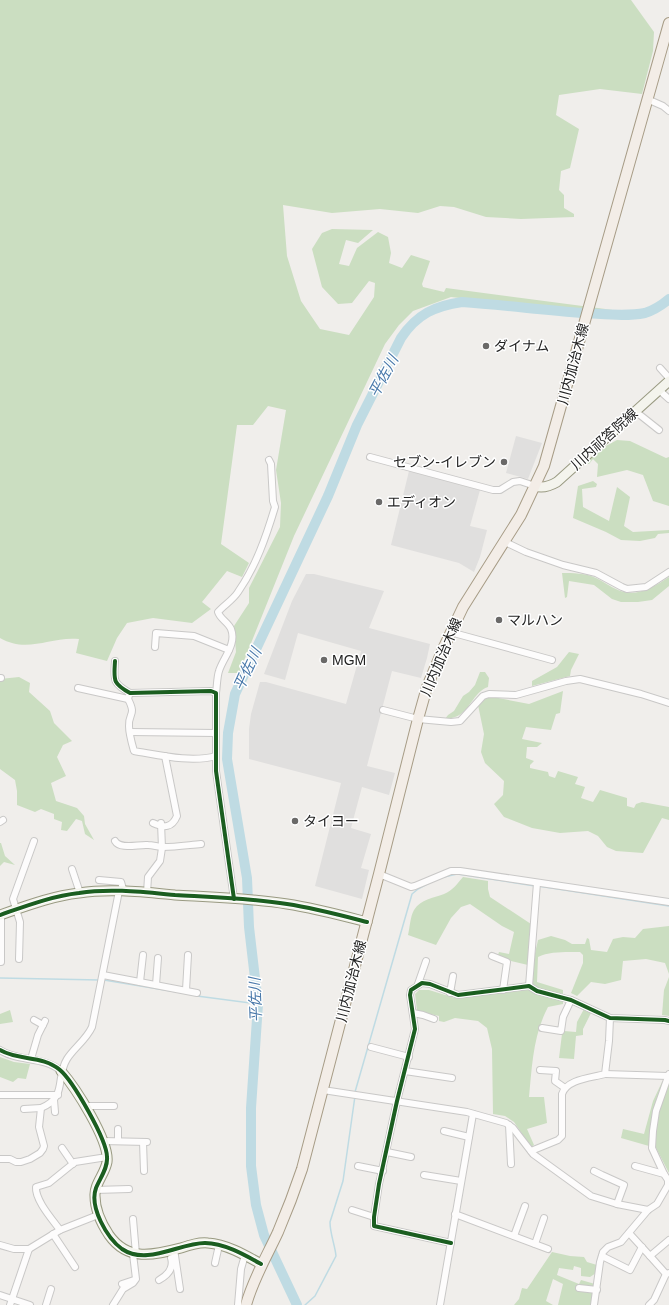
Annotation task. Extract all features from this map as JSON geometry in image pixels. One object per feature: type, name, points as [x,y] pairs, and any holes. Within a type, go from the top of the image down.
[{"type":"main road","name":"川内加治木線","points":[[246,1305],[249,1291],[294,1194],[302,1169],[380,874],[418,719],[434,667],[463,607],[505,542],[521,514],[544,466],[669,23]]},
{"type":"street","points":[[647,99],[669,110]]},
{"type":"street","points":[[660,368],[669,380]]},
{"type":"street","name":"川内祁答院線","points":[[535,486],[540,488],[550,486],[557,482],[669,380]]},
{"type":"street","points":[[659,390],[669,399]]},
{"type":"street","points":[[636,411],[659,430]]},
{"type":"street","points":[[370,457],[493,490],[500,490],[513,482],[520,481],[535,486]]},
{"type":"street","points":[[235,899],[216,771],[216,693],[219,671],[229,650],[232,636],[231,628],[218,612],[237,594],[256,563],[262,547],[275,507],[273,501],[271,464],[269,460]]},
{"type":"street","points":[[505,542],[526,552],[563,566],[596,573],[622,588],[627,589],[646,587],[669,572]]},
{"type":"street","points":[[450,632],[552,660]]},
{"type":"street","points":[[155,647],[156,633],[168,633],[194,636],[229,650]]},
{"type":"street","points":[[115,661],[114,677],[116,683],[129,696],[132,707],[133,714],[128,726],[134,751],[180,758],[209,758],[216,756]]},
{"type":"street","points":[[382,710],[418,719],[450,722],[460,721],[482,696],[489,694],[516,695],[566,681],[580,680],[641,694],[669,703]]},
{"type":"street","points":[[78,688],[129,696],[211,691],[216,693]]},
{"type":"street","points":[[130,732],[216,733]]},
{"type":"street","points":[[154,823],[169,825],[174,822],[177,816],[165,756]]},
{"type":"street","points":[[147,893],[148,877],[160,860],[162,848],[161,825]]},
{"type":"street","points":[[20,960],[20,922],[13,899],[14,892],[34,841]]},
{"type":"street","points":[[115,841],[117,844],[126,846],[150,845],[162,848],[202,844]]},
{"type":"street","points":[[72,869],[80,893]]},
{"type":"street","points":[[380,874],[411,886],[415,886],[450,871],[460,871],[537,885],[669,902]]},
{"type":"street","points":[[24,1109],[41,1108],[47,1106],[54,1100],[58,1095],[61,1071],[67,1058],[88,1035],[92,1028],[122,891],[121,882],[99,880]]},
{"type":"street","points":[[529,986],[537,885]]},
{"type":"street","points":[[1,962],[0,915],[54,898],[80,893],[122,891],[260,901],[300,906],[367,922]]},
{"type":"street","points":[[140,982],[143,955]]},
{"type":"street","points":[[186,990],[188,955]]},
{"type":"street","points":[[492,956],[507,962],[503,990]]},
{"type":"street","points":[[156,985],[158,958]]},
{"type":"street","points":[[426,961],[418,984],[411,990],[410,994],[415,1029],[397,1101],[374,1217],[374,1226],[450,1243]]},
{"type":"street","points":[[450,993],[454,976]]},
{"type":"street","points":[[102,978],[140,982],[198,992]]},
{"type":"street","points":[[418,984],[430,984],[458,995],[529,986],[537,991],[571,1000],[610,1018],[669,1021]]},
{"type":"street","points":[[542,1028],[561,1030],[563,1017],[571,1000]]},
{"type":"street","points":[[413,1014],[423,1015],[434,1019]]},
{"type":"street","points":[[605,1074],[610,1018]]},
{"type":"street","points":[[31,1058],[38,1035],[44,1023],[34,1020]]},
{"type":"street","points":[[371,1047],[408,1057]]},
{"type":"street","points":[[0,1050],[7,1054],[31,1058],[55,1066],[69,1079],[85,1106],[106,1149],[108,1157],[107,1164],[95,1190],[95,1202],[98,1216],[106,1230],[115,1242],[122,1248],[134,1254],[152,1254],[197,1243],[206,1243],[219,1245],[262,1262]]},
{"type":"street","points":[[540,1070],[556,1071],[555,1081],[565,1088]]},
{"type":"street","points":[[405,1071],[452,1078]]},
{"type":"street","points":[[531,1151],[558,1140],[562,1136],[562,1094],[565,1088],[574,1082],[605,1074],[669,1075],[656,1111],[652,1148],[668,1180],[668,1185],[657,1204],[648,1210],[629,1233],[620,1242],[608,1247],[603,1252],[594,1305]]},
{"type":"street","points":[[323,1090],[473,1114],[506,1123],[531,1151],[561,1176],[591,1196],[617,1204],[648,1210]]},
{"type":"street","points":[[0,1095],[58,1095]]},
{"type":"street","points":[[54,1100],[55,1112]]},
{"type":"street","points":[[85,1106],[114,1106]]},
{"type":"street","points":[[0,1159],[10,1159],[16,1162],[21,1162],[35,1156],[43,1149],[44,1146],[39,1127],[41,1108]]},
{"type":"street","points":[[440,1305],[473,1114]]},
{"type":"street","points":[[509,1125],[511,1164]]},
{"type":"street","points":[[118,1130],[118,1141]]},
{"type":"street","points":[[444,1131],[469,1137]]},
{"type":"street","points":[[103,1141],[145,1142],[144,1171]]},
{"type":"street","points":[[62,1148],[73,1164]]},
{"type":"street","points":[[387,1152],[411,1157]]},
{"type":"street","points":[[60,1230],[43,1206],[36,1193],[36,1187],[49,1183],[73,1164],[87,1159],[108,1157]]},
{"type":"street","points":[[358,1166],[383,1171]]},
{"type":"street","points":[[635,1166],[664,1174]]},
{"type":"street","points":[[594,1170],[602,1176],[624,1185],[617,1204]]},
{"type":"street","points":[[424,1175],[461,1181]]},
{"type":"street","points":[[95,1190],[129,1189]]},
{"type":"street","points":[[514,1236],[525,1206]]},
{"type":"street","points":[[352,1210],[374,1217]]},
{"type":"street","points":[[455,1214],[548,1249]]},
{"type":"street","points":[[11,1302],[26,1252],[29,1249],[60,1230],[98,1216]]},
{"type":"street","points":[[113,1305],[123,1289],[133,1283],[136,1279],[133,1218]]},
{"type":"street","points":[[535,1244],[544,1218]]},
{"type":"street","points":[[629,1233],[667,1273],[654,1300],[648,1305]]},
{"type":"street","points":[[53,1234],[75,1267]]},
{"type":"street","points":[[650,1256],[669,1240]]},
{"type":"street","points":[[0,1245],[14,1249],[29,1249]]},
{"type":"street","points":[[215,1263],[219,1245]]},
{"type":"street","points":[[602,1256],[630,1270],[642,1247]]},
{"type":"street","points":[[159,1280],[166,1276],[171,1268],[172,1250]]},
{"type":"street","points":[[172,1250],[180,1289]]},
{"type":"street","points":[[238,1305],[241,1269],[245,1255]]},
{"type":"street","points":[[122,1284],[136,1279]]},
{"type":"street","points":[[579,1288],[597,1290]]},
{"type":"street","points":[[46,1305],[51,1289]]},
{"type":"street","points":[[0,1295],[11,1302],[30,1305]]},
{"type":"green space","points":[[0,0],[631,0],[654,32],[653,51],[642,94],[600,89],[559,95],[556,115],[579,129],[570,168],[561,171],[559,190],[564,195],[564,208],[574,214],[574,217],[521,219],[486,217],[454,207],[440,206],[418,213],[380,209],[332,213],[283,205],[287,256],[301,301],[320,329],[349,335],[374,297],[375,283],[369,281],[352,303],[338,304],[322,287],[312,249],[322,233],[332,229],[373,230],[358,243],[346,240],[339,264],[349,266],[357,248],[378,232],[388,237],[391,253],[389,263],[402,268],[411,255],[430,261],[422,284],[423,287],[444,292],[446,288],[613,310],[548,308],[451,297],[413,311],[399,325],[385,344],[294,536],[239,673],[228,673],[236,652],[234,626],[249,603],[249,588],[280,527],[281,503],[276,470],[286,410],[268,406],[253,425],[237,425],[221,544],[249,563],[242,577],[227,571],[202,602],[211,609],[192,623],[153,618],[127,623],[117,638],[107,661],[76,653],[79,639],[58,640],[30,645],[10,643],[0,638]]},
{"type":"green space","points":[[617,440],[630,441],[666,458],[669,457],[669,506],[653,501],[643,475],[627,470],[597,477],[598,464],[593,459],[589,464],[586,463],[587,458]]},
{"type":"green space","points":[[593,481],[597,484],[596,487],[582,489],[583,507],[609,521],[617,487],[630,497],[624,526],[633,532],[669,530],[669,533],[658,534],[655,538],[640,541],[621,540],[573,518],[578,486]]},
{"type":"green space","points":[[562,573],[592,576],[615,589],[631,593],[651,588],[669,577],[669,586],[652,600],[621,602],[612,599],[594,585],[569,581],[567,597],[565,598]]},
{"type":"green space","points":[[569,652],[579,654],[571,670],[570,676],[532,686],[532,681],[557,667]]},
{"type":"green space","points":[[480,672],[485,672],[489,678],[488,687],[479,693],[460,714],[449,719],[445,719],[454,711],[463,696],[475,685]]},
{"type":"green space","points":[[19,677],[30,683],[29,692],[50,711],[54,723],[72,741],[63,745],[57,757],[66,776],[51,783],[56,801],[77,808],[84,816],[85,824],[94,840],[85,834],[82,821],[76,819],[67,831],[61,830],[62,822],[54,819],[54,814],[41,809],[35,812],[17,805],[15,780],[0,769],[0,679]]},
{"type":"green space","points":[[563,691],[560,713],[556,714],[551,730],[526,727],[522,739],[542,743],[537,747],[527,747],[526,758],[534,761],[530,765],[530,768],[548,772],[549,776],[555,778],[558,771],[578,777],[575,784],[585,787],[581,798],[593,802],[600,790],[627,798],[627,806],[634,808],[636,804],[642,802],[669,807],[669,820],[662,818],[643,853],[616,851],[607,847],[598,836],[588,831],[560,833],[532,828],[504,817],[494,804],[503,795],[504,781],[485,763],[481,752],[484,734],[478,705],[484,698],[493,697],[529,704]]},
{"type":"green space","points":[[0,843],[5,856],[15,865],[4,862],[0,866]]},
{"type":"green space","points":[[463,877],[488,881],[490,897],[531,924],[528,965],[511,961],[498,955],[499,952],[509,954],[514,932],[502,926],[470,904],[461,907],[451,918],[436,945],[408,935],[412,916],[417,906],[428,899],[444,894],[455,887]]},
{"type":"green space","points":[[669,926],[669,974],[665,963],[646,959],[623,961],[621,980],[605,984],[591,982],[577,996],[571,993],[583,963],[583,955],[580,952],[553,953],[538,957],[537,982],[563,990],[563,1004],[548,1007],[536,1040],[529,1097],[544,1097],[547,1123],[527,1129],[534,1145],[531,1147],[514,1122],[505,1116],[493,1114],[492,1049],[487,1028],[478,1021],[455,1018],[444,1022],[439,1021],[439,1016],[417,1011],[415,994],[419,990],[429,990],[455,998],[527,989],[538,940],[551,936],[565,940],[572,944],[585,944],[587,938],[589,939],[591,950],[607,952],[613,939],[623,937],[635,938],[643,929]]},
{"type":"green space","points":[[669,977],[669,1016],[662,1015],[664,990]]},
{"type":"green space","points":[[584,1009],[591,1013],[583,1029],[583,1035],[576,1036],[574,1059],[559,1058],[562,1034],[564,1031],[576,1032],[577,1022]]},
{"type":"green space","points":[[10,1010],[13,1022],[0,1024],[0,1014]]},
{"type":"green space","points":[[0,1057],[14,1062],[30,1064],[26,1079],[18,1078],[13,1082],[0,1077]]},
{"type":"green space","points":[[669,1079],[669,1173],[656,1148],[621,1138],[623,1129],[644,1134],[653,1101],[662,1082]]},
{"type":"green space","points":[[552,1252],[584,1257],[587,1262],[597,1265],[596,1273],[590,1277],[581,1276],[581,1268],[574,1266],[573,1270],[559,1268],[557,1275],[579,1284],[581,1280],[595,1284],[591,1305],[558,1305],[563,1284],[553,1279],[546,1301],[553,1305],[514,1305],[519,1299],[522,1288],[527,1289]]},
{"type":"shaded area","points":[[516,436],[542,443],[528,479],[506,473]]},
{"type":"shaded area","points":[[409,471],[480,490],[470,526],[487,530],[480,557],[474,572],[459,563],[391,545]]},
{"type":"shaded area","points":[[306,574],[314,574],[384,591],[369,628],[430,644],[421,678],[392,671],[367,766],[395,773],[389,795],[362,787],[351,828],[371,834],[361,868],[369,870],[362,899],[315,886],[341,783],[249,759],[249,729],[251,714],[260,682],[266,682],[346,704],[361,651],[298,633],[285,680],[264,674],[292,601]]},
{"type":"waterway","name":"平佐川","points":[[297,1305],[264,1235],[256,1205],[251,1166],[251,1108],[258,1004],[249,927],[247,878],[227,759],[228,733],[235,694],[328,496],[357,425],[401,338],[413,323],[427,312],[443,306],[462,302],[569,312],[622,315],[645,313],[658,307],[669,299]]},
{"type":"waterway","points":[[444,877],[457,874],[535,886]]},
{"type":"waterway","points":[[355,1092],[412,894],[429,883]]},
{"type":"waterway","points":[[538,886],[669,906]]},
{"type":"waterway","points":[[0,978],[100,980]]},
{"type":"waterway","points":[[104,980],[189,994]]},
{"type":"waterway","points":[[197,996],[258,1004]]},
{"type":"waterway","points":[[305,1305],[315,1296],[336,1256],[330,1222],[343,1181],[355,1096]]},
{"type":"cycle path","points":[[115,661],[115,680],[120,686],[130,693],[211,691],[216,693],[216,771],[234,899]]},
{"type":"cycle path","points":[[0,915],[59,896],[115,891],[259,900],[317,910],[367,922]]},
{"type":"cycle path","points":[[451,1243],[374,1226],[379,1184],[397,1101],[415,1029],[410,995],[411,990],[422,983],[430,984],[458,995],[529,986],[537,991],[571,1000],[610,1018],[669,1021]]},
{"type":"cycle path","points":[[0,1050],[15,1056],[38,1060],[53,1065],[66,1076],[81,1098],[96,1125],[106,1149],[107,1161],[105,1169],[94,1196],[97,1213],[105,1230],[122,1249],[132,1254],[152,1255],[185,1246],[205,1243],[220,1245],[234,1250],[261,1264]]},
{"type":"place","name":"ダイナム","points":[[486,346]]},
{"type":"place","name":"セブン-イレブン","points":[[504,462]]},
{"type":"place","name":"エディオン","points":[[379,502]]},
{"type":"place","name":"マルハン","points":[[499,620]]},
{"type":"place","name":"MGM","points":[[324,660]]},
{"type":"place","name":"タイヨー","points":[[295,821]]}]
